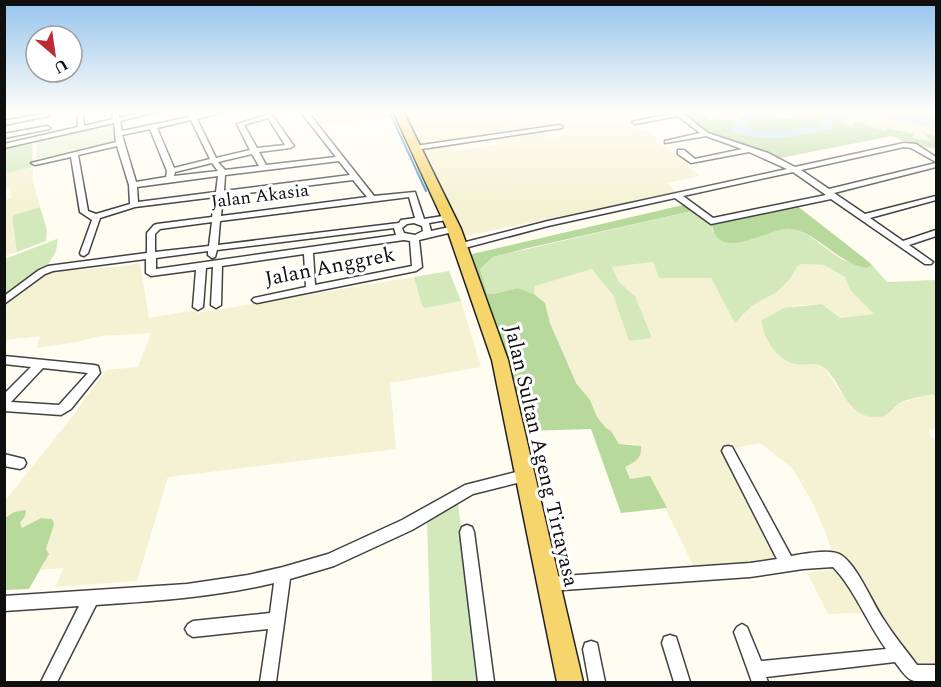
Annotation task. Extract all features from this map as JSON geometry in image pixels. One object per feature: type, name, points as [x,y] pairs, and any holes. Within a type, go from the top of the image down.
[{"type":"main road","name":"Jalan Sultan Ageng Tirtayasa","points":[[413,143],[441,226],[500,360],[515,478],[549,584],[570,682]]},
{"type":"street","points":[[35,163],[120,143]]},
{"type":"street","points":[[120,143],[133,185],[134,205]]},
{"type":"street","points":[[159,143],[170,175]]},
{"type":"street","points":[[198,307],[210,265],[222,172],[205,143]]},
{"type":"street","points":[[250,143],[264,168]]},
{"type":"street","points":[[133,185],[254,151],[290,146],[288,143]]},
{"type":"street","points":[[328,143],[372,199]]},
{"type":"street","points":[[415,148],[449,143]]},
{"type":"street","points":[[730,143],[794,169],[928,262]]},
{"type":"street","points":[[4,301],[42,272],[51,268],[400,225],[409,221],[441,226],[676,195],[904,145],[913,146],[936,159]]},
{"type":"street","points":[[681,153],[694,161],[748,150]]},
{"type":"street","points":[[74,154],[84,212],[95,217],[134,205],[355,177]]},
{"type":"street","points":[[170,175],[222,172],[341,159]]},
{"type":"street","points":[[676,195],[711,221],[831,194],[936,165]]},
{"type":"street","name":"Jalan Akasia","points":[[151,256],[153,230],[217,218],[412,194],[441,226]]},
{"type":"street","points":[[863,217],[936,198]]},
{"type":"street","points":[[84,253],[96,220],[95,217]]},
{"type":"street","points":[[400,225],[398,231],[403,237]]},
{"type":"street","points":[[151,256],[152,274],[419,236],[441,226]]},
{"type":"street","points":[[902,244],[936,233]]},
{"type":"street","name":"Jalan Anggrek","points":[[257,300],[413,269],[417,267],[419,236]]},
{"type":"street","points":[[308,251],[311,290]]},
{"type":"street","points":[[210,265],[216,305]]},
{"type":"street","points":[[4,404],[61,410],[68,406],[94,373],[94,369],[91,368],[6,361]]},
{"type":"street","points":[[4,404],[41,363]]},
{"type":"street","points":[[728,451],[784,556],[786,565]]},
{"type":"street","points":[[4,460],[21,463]]},
{"type":"street","points":[[4,604],[187,591],[283,574],[328,561],[407,525],[470,489],[515,478]]},
{"type":"street","points":[[466,532],[486,682]]},
{"type":"street","points":[[549,584],[702,574],[816,560],[839,562],[878,625],[915,678],[936,673]]},
{"type":"street","points":[[268,682],[283,574]]},
{"type":"street","points":[[50,682],[91,599]]},
{"type":"street","points":[[193,629],[276,620]]},
{"type":"street","points":[[742,632],[758,676],[891,656]]},
{"type":"street","points":[[670,643],[682,682]]},
{"type":"street","points":[[591,649],[597,682]]},
{"type":"shaded area","points":[[417,143],[440,143],[419,146]]},
{"type":"shaded area","points":[[659,143],[688,162],[688,166],[700,176],[667,183],[676,192],[466,236],[462,234],[421,149],[449,145],[453,151],[501,144]]},
{"type":"shaded area","points":[[4,158],[8,173],[33,167],[33,180],[40,207],[14,215],[12,218],[17,252],[5,256],[5,200],[11,198],[10,187],[5,188]]},
{"type":"shaded area","points":[[653,262],[659,278],[711,278],[740,319],[753,305],[777,292],[789,280],[797,267],[802,264],[824,265],[845,277],[850,290],[875,314],[840,318],[822,304],[792,306],[805,364],[814,363],[825,368],[840,392],[867,415],[879,417],[887,415],[897,405],[912,399],[933,394],[936,398],[936,430],[929,429],[930,435],[936,441],[936,682],[910,682],[862,613],[828,614],[807,573],[838,568],[825,531],[810,498],[792,468],[760,443],[725,450],[781,562],[697,573],[650,477],[630,479],[624,467],[640,456],[635,444],[619,444],[611,431],[597,417],[590,400],[576,383],[550,323],[545,303],[534,294],[535,286],[592,268],[613,295],[629,340],[635,296],[619,282],[612,267]]},
{"type":"shaded area","points":[[140,263],[149,318],[198,310],[198,313],[414,277],[422,306],[425,308],[461,301],[481,367],[390,383],[396,449],[168,477],[137,581],[55,587],[64,568],[41,570],[49,554],[46,549],[54,524],[52,519],[41,518],[22,528],[20,523],[5,518],[5,501],[106,370],[138,367],[151,333],[100,336],[36,348],[41,336],[5,340],[5,303],[45,272]]},
{"type":"green space","points":[[32,143],[33,167],[7,173],[4,147]]},
{"type":"green space","points":[[36,143],[111,143],[37,159]]},
{"type":"green space","points":[[736,143],[856,143],[775,159]]},
{"type":"green space","points":[[909,143],[936,143],[936,149]]},
{"type":"green space","points":[[683,205],[692,211],[493,257],[480,269],[487,293],[493,294],[518,288],[534,294],[545,303],[550,323],[576,383],[590,400],[597,417],[611,431],[619,444],[641,446],[639,457],[625,467],[630,479],[650,476],[667,508],[621,513],[591,429],[526,431],[509,363],[468,255]]},
{"type":"green space","points":[[796,205],[872,265],[866,268],[855,265],[817,240],[798,231],[779,230],[733,243],[723,242],[716,236],[712,225]]},
{"type":"green space","points":[[40,207],[47,230],[46,241],[17,252],[12,218],[14,215]]},
{"type":"green space","points":[[692,211],[712,225],[713,232],[793,229],[808,235],[841,259],[866,268],[872,265],[887,282],[936,280],[936,398],[933,394],[909,399],[884,416],[867,416],[858,412],[851,405],[835,380],[823,367],[816,364],[789,362],[777,353],[768,341],[762,320],[784,308],[822,304],[840,318],[874,314],[850,290],[845,277],[824,265],[802,264],[797,267],[789,280],[777,292],[753,305],[735,323],[711,278],[659,278],[653,262],[612,267],[619,282],[635,296],[652,338],[629,341],[613,295],[592,269],[535,286],[534,294],[518,288],[493,294],[487,293],[480,269],[493,257]]},
{"type":"green space","points":[[57,239],[57,248],[47,265],[5,297],[5,259]]},
{"type":"green space","points":[[449,271],[461,301],[425,308],[422,306],[414,277]]},
{"type":"green space","points":[[458,503],[480,682],[432,682],[427,520]]},
{"type":"green space","points":[[26,510],[20,523],[22,528],[41,518],[52,519],[54,524],[46,549],[49,554],[29,589],[5,590],[5,518],[14,512]]},
{"type":"waterway","points":[[404,143],[426,191]]}]
